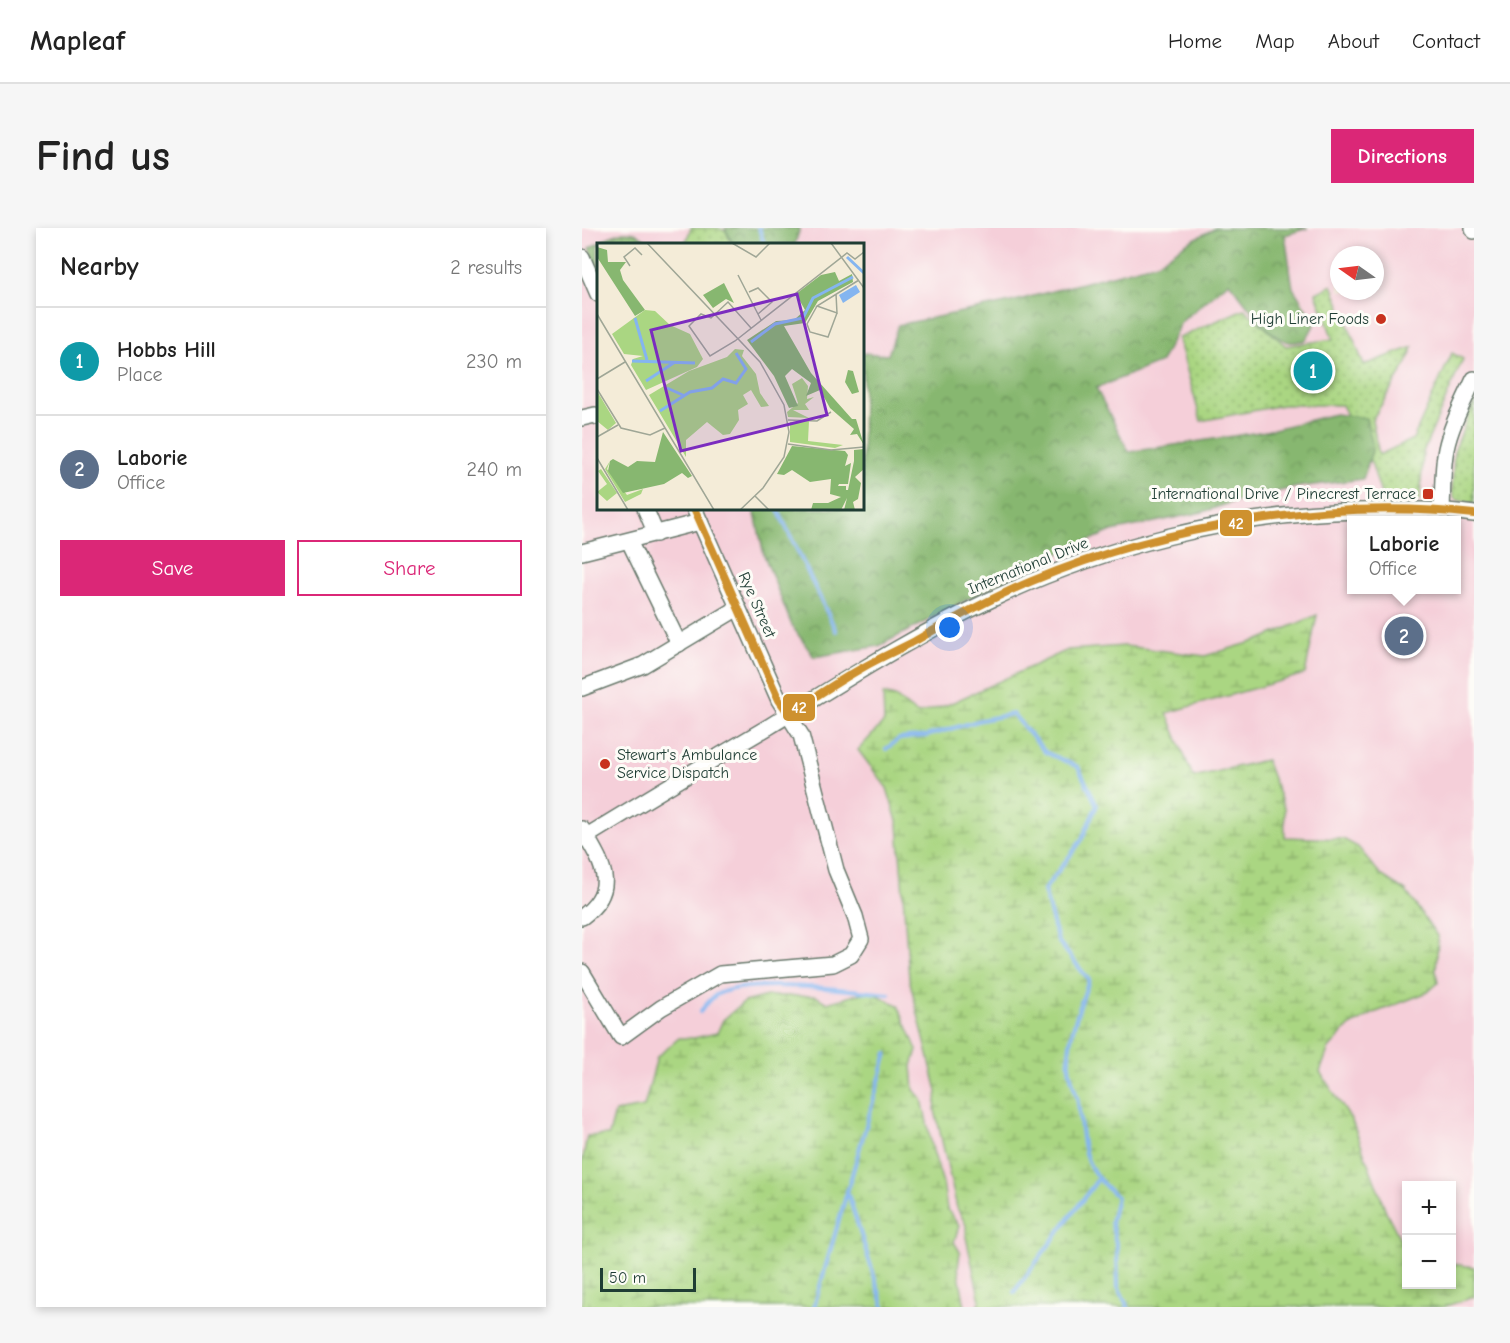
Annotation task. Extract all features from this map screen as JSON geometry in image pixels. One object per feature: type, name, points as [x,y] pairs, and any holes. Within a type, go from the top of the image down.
[{"type":"street","points":[[582,257],[597,292]]},
{"type":"street","points":[[1442,510],[1446,447],[1474,379]]},
{"type":"street","points":[[582,418],[597,416]]},
{"type":"street","points":[[646,510],[656,534]]},
{"type":"street","name":"International Drive","points":[[583,835],[789,714],[863,667],[963,613],[1045,576],[1101,556],[1188,532],[1276,517],[1335,511],[1442,510],[1474,514]]},
{"type":"street","points":[[582,552],[656,534],[697,515]]},
{"type":"street","name":"Rye Street","points":[[582,972],[621,1037],[661,1008],[720,974],[833,964],[851,955],[861,939],[855,916],[836,870],[801,735],[779,700],[697,515]]},
{"type":"street","points":[[629,541],[679,644]]},
{"type":"street","points":[[582,688],[643,665],[738,608]]},
{"type":"street","points":[[582,917],[597,903],[605,884],[603,865],[583,835]]},
{"type":"shaded area","points":[[582,228],[1474,228],[1474,1307],[965,1307],[958,1268],[960,1252],[954,1242],[959,1226],[947,1209],[943,1183],[933,1151],[922,1099],[914,1090],[912,1066],[916,1050],[869,991],[827,1003],[816,996],[767,996],[744,1002],[723,1020],[718,1033],[694,1038],[679,1038],[652,1073],[644,1107],[615,1113],[609,1135],[582,1164]]},
{"type":"green space","points":[[691,228],[718,228],[726,231],[731,243],[685,243]]},
{"type":"green space","points":[[725,228],[800,228],[795,243],[732,243]]},
{"type":"green space","points":[[1215,228],[1308,228],[1285,235],[1293,288],[1315,323],[1306,340],[1288,342],[1263,325],[1229,282],[1181,322],[1161,362],[1096,388],[1129,452],[1266,431],[1335,414],[1366,418],[1373,447],[1363,479],[1298,487],[1239,500],[1203,512],[1112,531],[1043,560],[879,646],[814,657],[792,626],[764,555],[754,510],[864,510],[864,353],[888,355],[898,325],[1011,302],[1157,263]]},
{"type":"green space","points":[[631,232],[638,234],[648,243],[598,243],[609,237]]},
{"type":"green space","points":[[597,244],[597,268],[589,248]]},
{"type":"green space","points":[[1330,286],[1330,300],[1338,300],[1364,365],[1413,347],[1407,363],[1372,420],[1379,455],[1413,439],[1452,353],[1463,359],[1423,452],[1420,501],[1384,504],[1372,465],[1342,405],[1283,405],[1201,421],[1178,338],[1244,309],[1286,346],[1333,339],[1316,293]]},
{"type":"green space","points":[[1474,401],[1474,503],[1457,500],[1452,491],[1454,452]]},
{"type":"green space","points":[[1317,615],[1305,674],[1167,713],[1193,777],[1266,760],[1284,808],[1285,837],[1343,839],[1358,847],[1381,875],[1406,891],[1438,937],[1436,971],[1438,983],[1428,992],[1374,1013],[1347,1028],[1328,1050],[1320,1072],[1352,1121],[1386,1211],[1402,1243],[1402,1289],[1456,1289],[1456,1265],[1474,1267],[1474,1297],[1443,1307],[977,1307],[980,1300],[966,1237],[966,1225],[957,1208],[935,1110],[937,1091],[909,978],[898,824],[887,788],[858,750],[884,722],[883,694],[895,697],[918,714],[947,705],[1068,650],[1125,646],[1205,656],[1259,640]]},
{"type":"green space","points":[[869,991],[898,1005],[917,1050],[912,1066],[914,1090],[922,1099],[933,1151],[943,1183],[947,1209],[959,1226],[954,1242],[960,1252],[958,1268],[965,1307],[582,1307],[582,1164],[587,1136],[609,1135],[615,1112],[644,1107],[657,1057],[679,1038],[694,1038],[717,1033],[723,1020],[744,1002],[767,996],[816,996],[827,1003]]},
{"type":"waterway","points":[[759,228],[764,243]]},
{"type":"waterway","points":[[778,510],[836,631]]},
{"type":"waterway","points":[[886,749],[899,739],[926,736],[981,720],[1013,714],[1045,752],[1078,767],[1097,805],[1081,841],[1044,890],[1058,941],[1089,980],[1072,1033],[1069,1066],[1078,1102],[1083,1143],[1090,1165],[1105,1186],[1117,1197],[1111,1222],[1117,1248],[1118,1287],[1128,1307]]},
{"type":"waterway","points":[[700,1012],[716,995],[750,987],[800,987],[889,994]]},
{"type":"waterway","points":[[814,1307],[887,1053]]},
{"type":"waterway","points":[[1014,1292],[1098,1179]]},
{"type":"waterway","points":[[847,1191],[884,1307]]},
{"type":"transit line","name":"42","points":[[695,510],[779,700],[789,714],[868,664],[1002,594],[1084,561],[1137,545],[1193,531],[1306,513],[1419,510],[1474,514]]},
{"type":"place","name":"High Liner Foods","points":[[1381,319]]},
{"type":"place","name":"Hobbs Hill","points":[[1313,371]]},
{"type":"place","name":"International Drive / Pinecrest Terrace","points":[[1428,494]]},
{"type":"place","name":"Laborie","points":[[1404,636]]},
{"type":"place","name":"Stewart's Ambulance Service Dispatch","points":[[605,764]]}]
